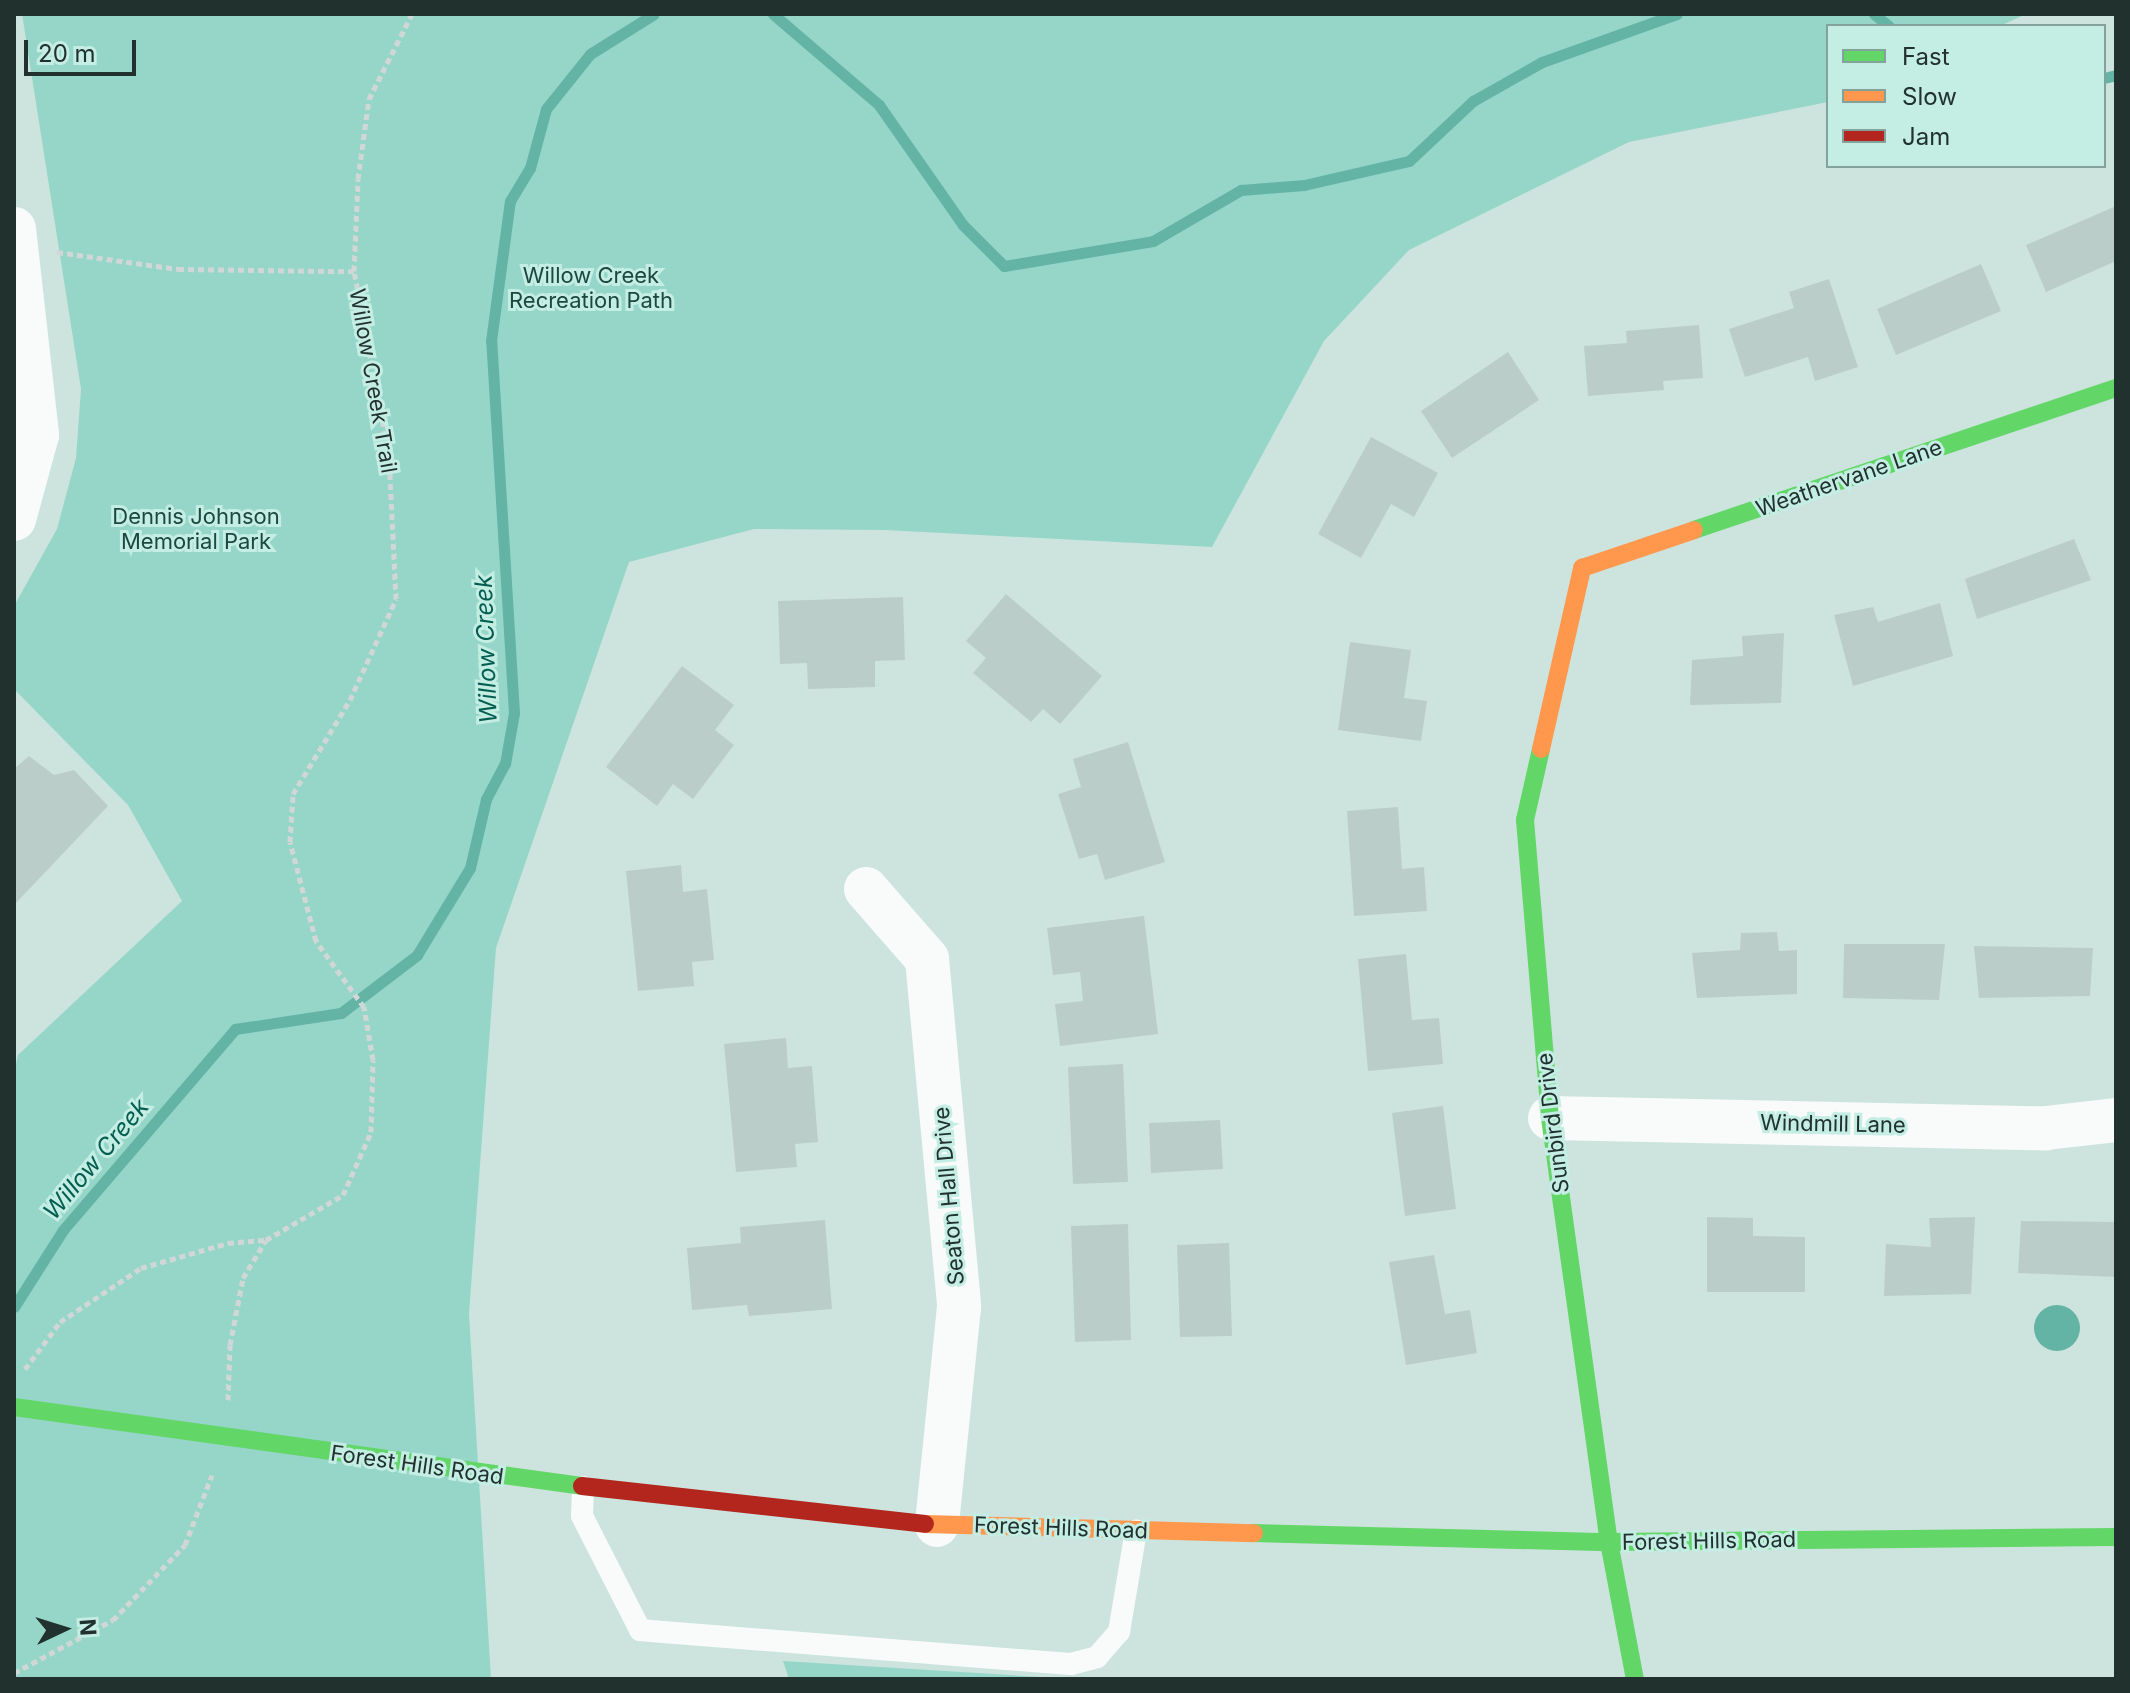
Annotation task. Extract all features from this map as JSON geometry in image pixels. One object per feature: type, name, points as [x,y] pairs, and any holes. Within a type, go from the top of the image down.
[{"type":"street","points":[[14,519],[37,435],[18,305],[16,239]]},
{"type":"street","name":"Weathervane Lane","points":[[1582,568],[2116,388]]},
{"type":"street","name":"Sunbird Drive","points":[[1582,568],[1525,820],[1550,1118],[1609,1542],[1635,1679]]},
{"type":"street","name":"Seaton Hall Drive","points":[[866,889],[927,959],[959,1307],[937,1525]]},
{"type":"street","name":"Windmill Lane","points":[[1550,1118],[2046,1128],[2116,1120]]},
{"type":"street","name":"Forest Hills Road","points":[[14,1407],[583,1487],[937,1525],[1609,1542],[2116,1537]]},
{"type":"lane","points":[[583,1487],[582,1516],[640,1630],[1071,1664],[1097,1657],[1119,1632],[1136,1530]]},
{"type":"path","name":"Willow Creek Trail","points":[[22,1373],[60,1322],[141,1268],[228,1243],[266,1240],[343,1195],[371,1132],[373,1060],[364,1007],[316,941],[290,842],[293,794],[350,700],[396,599],[389,456],[354,271],[358,179],[369,99],[412,14]]},
{"type":"path","points":[[16,239],[178,269],[354,271]]},
{"type":"path","name":"Willow Creek Trail","points":[[14,1673],[113,1620],[185,1545],[227,1438],[235,1318],[243,1278],[266,1240]]},
{"type":"green space","name":"Willow Creek Recreation Path","points":[[22,14],[2026,14],[2004,24],[1826,24],[1826,102],[1629,142],[1409,250],[1324,341],[1212,547],[885,530],[754,529],[629,562],[496,948],[469,1314],[491,1679],[14,1679],[14,1073],[18,1055],[182,901],[128,805],[14,689],[14,606],[57,529],[76,458],[81,389]]},
{"type":"green space","points":[[783,1661],[1074,1679],[789,1679]]},
{"type":"shaded area","points":[[2057,1305],[2073,1312],[2080,1328],[2073,1344],[2057,1351],[2041,1344],[2034,1328],[2041,1312]]},
{"type":"building","points":[[2116,206],[2116,261],[2046,292],[2026,245]]},
{"type":"building","points":[[1981,264],[2001,311],[1896,355],[1877,309]]},
{"type":"building","points":[[1829,279],[1858,367],[1815,381],[1808,357],[1745,377],[1729,329],[1794,308],[1789,292]]},
{"type":"building","points":[[1699,325],[1703,378],[1663,381],[1664,390],[1588,396],[1584,346],[1627,343],[1626,331]]},
{"type":"building","points":[[1508,352],[1539,400],[1452,458],[1421,411]]},
{"type":"building","points":[[1371,437],[1438,473],[1414,517],[1391,504],[1361,558],[1318,534]]},
{"type":"building","points":[[2074,539],[2091,580],[1977,619],[1965,579]]},
{"type":"building","points":[[1006,594],[1102,676],[1060,724],[1043,709],[1031,722],[973,673],[986,658],[966,641]]},
{"type":"building","points":[[903,597],[905,660],[875,661],[875,687],[808,689],[807,663],[780,664],[778,601]]},
{"type":"building","points":[[1940,603],[1953,656],[1853,686],[1834,615],[1873,607],[1878,622]]},
{"type":"building","points":[[1784,633],[1781,703],[1690,705],[1692,660],[1743,656],[1742,636]]},
{"type":"building","points":[[1350,642],[1411,650],[1404,698],[1427,701],[1421,741],[1338,730]]},
{"type":"building","points":[[682,666],[734,705],[715,730],[734,745],[693,799],[673,784],[657,806],[606,767]]},
{"type":"building","points":[[1128,742],[1165,862],[1105,880],[1097,854],[1079,859],[1058,794],[1081,787],[1073,759]]},
{"type":"building","points":[[29,756],[54,775],[74,770],[108,806],[16,903],[14,769]]},
{"type":"building","points":[[1398,807],[1402,869],[1424,867],[1427,911],[1354,916],[1347,811]]},
{"type":"building","points":[[681,865],[683,892],[707,889],[714,960],[692,962],[694,986],[638,991],[626,871]]},
{"type":"building","points":[[1144,916],[1158,1034],[1060,1046],[1055,1004],[1083,1001],[1080,972],[1053,975],[1047,928]]},
{"type":"building","points":[[1777,932],[1779,951],[1797,950],[1797,994],[1697,998],[1692,953],[1740,950],[1741,933]]},
{"type":"building","points":[[1844,944],[1945,944],[1939,1000],[1843,998]]},
{"type":"building","points":[[1974,946],[2093,948],[2090,996],[1979,998]]},
{"type":"building","points":[[1406,954],[1412,1020],[1439,1018],[1443,1064],[1368,1071],[1358,959]]},
{"type":"building","points":[[786,1038],[788,1068],[812,1066],[818,1142],[795,1144],[797,1167],[736,1172],[724,1044]]},
{"type":"building","points":[[1123,1064],[1128,1182],[1073,1184],[1068,1067]]},
{"type":"building","points":[[1443,1106],[1456,1209],[1405,1216],[1392,1113]]},
{"type":"building","points":[[1220,1120],[1223,1169],[1151,1173],[1149,1123]]},
{"type":"building","points":[[1707,1217],[1753,1218],[1753,1236],[1805,1237],[1805,1292],[1707,1292]]},
{"type":"building","points":[[1975,1217],[1971,1294],[1884,1296],[1886,1244],[1931,1247],[1929,1218]]},
{"type":"building","points":[[825,1220],[832,1309],[749,1316],[747,1305],[692,1310],[687,1248],[741,1243],[740,1227]]},
{"type":"building","points":[[2021,1221],[2116,1222],[2116,1277],[2018,1273]]},
{"type":"building","points":[[1128,1224],[1131,1340],[1075,1342],[1071,1226]]},
{"type":"building","points":[[1229,1243],[1232,1336],[1180,1337],[1177,1245]]},
{"type":"building","points":[[1434,1255],[1445,1314],[1470,1310],[1477,1353],[1406,1365],[1389,1262]]},
{"type":"waterway","name":"Willow Creek","points":[[14,1307],[63,1230],[235,1029],[341,1013],[417,955],[470,868],[486,799],[505,764],[514,713],[491,341],[510,201],[530,168],[546,109],[590,54],[654,14]]},
{"type":"waterway","name":"Willow Creek","points":[[773,14],[879,105],[963,225],[1004,266],[1153,241],[1241,190],[1304,185],[1409,161],[1473,101],[1542,62],[1677,14]]},
{"type":"waterway","name":"Willow Creek","points":[[1874,14],[1886,24]]},
{"type":"waterway","name":"Willow Creek","points":[[2106,78],[2116,75]]},
{"type":"traffic: fast","points":[[1694,530],[2116,388]]},
{"type":"traffic: fast","points":[[1541,749],[1525,820],[1550,1118],[1609,1542],[1635,1679]]},
{"type":"traffic: fast","points":[[14,1407],[582,1486]]},
{"type":"traffic: fast","points":[[1254,1533],[1609,1542],[2116,1537]]},
{"type":"traffic: slow","points":[[1541,749],[1582,568],[1694,530]]},
{"type":"traffic: slow","points":[[925,1524],[1254,1533]]},
{"type":"traffic: jam","points":[[582,1486],[925,1524]]},
{"type":"park label","name":"Dennis Johnson Memorial Park","points":[[196,528]]}]
